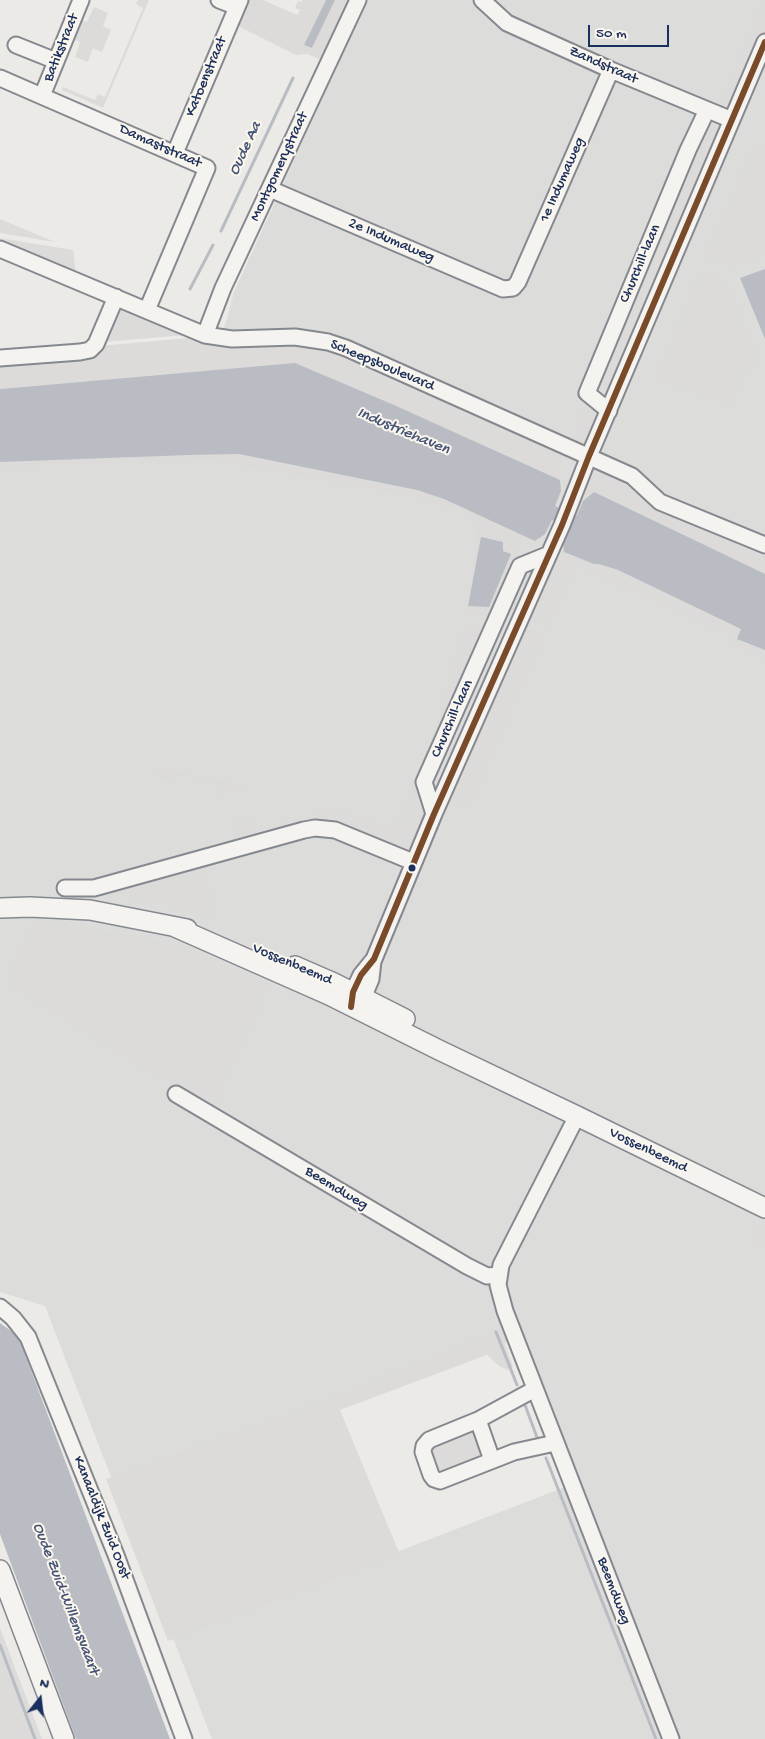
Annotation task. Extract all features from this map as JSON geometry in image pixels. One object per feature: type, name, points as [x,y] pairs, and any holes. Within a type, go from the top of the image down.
[{"type":"main road","name":"Vossenbeemd","points":[[0,908],[38,907],[90,910],[200,931],[255,949],[356,999],[477,1068],[765,1208]]},
{"type":"main road","points":[[0,1570],[64,1739]]},
{"type":"street","name":"Batikstraat","points":[[42,96],[81,0]]},
{"type":"street","points":[[219,0],[238,4]]},
{"type":"street","name":"Montgomerystraat","points":[[205,335],[223,288],[358,0]]},
{"type":"street","name":"Zandstraat","points":[[482,0],[507,24],[732,120]]},
{"type":"street","name":"Katoenstraat","points":[[175,153],[238,4]]},
{"type":"street","name":"Churchill-laan","points":[[356,999],[371,979],[374,958],[434,814],[565,518],[589,456],[765,42]]},
{"type":"street","points":[[16,45],[56,61]]},
{"type":"street","name":"1e Indumaweg","points":[[513,288],[518,282],[611,70]]},
{"type":"street","name":"Damaststraat","points":[[0,78],[207,168],[148,310]]},
{"type":"street","name":"Churchill-laan","points":[[609,411],[587,393],[688,150],[707,110]]},
{"type":"street","name":"2e Indumaweg","points":[[270,189],[503,289],[513,288]]},
{"type":"street","name":"Scheepsboulevard","points":[[0,249],[205,335],[232,339],[295,337],[328,342],[589,456],[632,476],[660,502],[765,545]]},
{"type":"street","points":[[0,358],[90,350],[96,344],[116,297]]},
{"type":"street","name":"Churchill-laan","points":[[434,814],[424,782],[520,566],[547,555]]},
{"type":"street","points":[[494,626],[513,634]]},
{"type":"street","points":[[65,888],[94,888],[315,828],[327,828],[344,833],[414,862]]},
{"type":"street","name":"Beemdweg","points":[[176,1094],[467,1266],[487,1276],[498,1275],[498,1285],[505,1311],[671,1739]]},
{"type":"street","points":[[498,1275],[577,1116]]},
{"type":"street","name":"Kanaaldijk Zuid Oost","points":[[0,1307],[13,1318],[28,1336],[116,1554],[184,1739]]},
{"type":"street","points":[[535,1389],[478,1420],[429,1440],[424,1446],[423,1452],[431,1475],[434,1479],[440,1481],[514,1452],[556,1443]]},
{"type":"street","points":[[478,1420],[492,1460]]},
{"type":"shaded area","points":[[138,0],[149,0],[103,108],[62,90],[63,87],[95,100],[98,94],[105,97],[143,8],[136,4]]},
{"type":"shaded area","points":[[247,0],[263,0],[297,15],[300,10],[295,8],[298,1],[326,0],[304,45],[312,48],[335,0],[350,0],[322,60],[307,54],[296,55],[236,25]]},
{"type":"shaded area","points":[[367,0],[765,0],[765,1739],[212,1739],[45,1306],[0,1292],[0,446],[218,351],[234,292]],"holes":[[[508,1342],[565,1487],[394,1553],[332,1406]]]},
{"type":"shaded area","points":[[764,0],[765,26],[730,109],[719,106]]},
{"type":"shaded area","points":[[94,7],[108,13],[103,26],[111,30],[102,52],[93,48],[88,62],[75,57],[80,42],[67,36],[75,17],[87,22]]},
{"type":"shaded area","points":[[712,118],[725,122],[613,387],[604,386],[600,383],[601,379]]},
{"type":"shaded area","points":[[755,144],[765,148],[765,255],[728,267],[705,257]]},
{"type":"shaded area","points":[[0,219],[55,242],[0,233]]},
{"type":"shaded area","points":[[0,238],[73,250],[76,274],[0,242]]},
{"type":"shaded area","points":[[701,269],[726,280],[761,364],[750,360],[733,404],[712,401],[655,378]]},
{"type":"shaded area","points":[[126,308],[188,335],[101,342],[117,311]]},
{"type":"shaded area","points":[[199,337],[310,344],[358,359],[354,369],[403,391],[408,381],[459,404],[455,413],[503,435],[508,426],[559,448],[561,453],[560,480],[394,405],[295,363],[0,389],[0,363],[99,346]]},
{"type":"shaded area","points":[[590,401],[596,411],[598,424],[594,433],[579,442],[571,442],[586,402]]},
{"type":"shaded area","points":[[239,454],[417,490],[444,499],[524,536],[490,619],[466,614],[477,538],[475,523],[464,514],[416,497],[213,460],[0,467],[0,462]]},
{"type":"shaded area","points":[[598,469],[607,470],[624,477],[664,509],[666,514],[692,526],[698,524],[765,552],[765,574],[594,492],[583,497],[590,481],[590,473]]},
{"type":"shaded area","points":[[564,552],[594,564],[618,570],[742,630],[738,639],[765,650],[765,659],[729,643],[731,637],[576,565],[547,628],[529,620],[553,563]]},
{"type":"shaded area","points":[[472,622],[485,627],[399,833],[392,845],[340,825],[239,840],[231,829],[231,824],[237,818],[244,818],[262,827],[316,815],[317,807],[343,811],[381,825],[391,825],[400,814],[433,739],[464,623]]},
{"type":"shaded area","points":[[525,628],[544,637],[469,808],[450,799]]},
{"type":"shaded area","points":[[156,767],[252,786],[217,795],[212,781],[207,779],[193,782],[190,774],[159,781]]},
{"type":"shaded area","points":[[423,802],[427,814],[416,838],[401,845],[416,805]]},
{"type":"shaded area","points":[[205,866],[218,923],[171,907],[101,892]]},
{"type":"shaded area","points":[[34,921],[62,923],[166,942],[210,956],[270,984],[213,1110],[109,1048],[8,984],[14,965]]},
{"type":"shaded area","points":[[751,1221],[765,1228],[765,1249],[755,1245]]},
{"type":"shaded area","points":[[500,1329],[513,1367],[508,1370],[499,1366],[487,1355],[340,1410],[400,1555],[168,1641],[106,1479],[333,1397]]},
{"type":"shaded area","points":[[469,1431],[476,1434],[482,1449],[478,1460],[441,1473],[432,1469],[430,1446]]},
{"type":"shaded area","points":[[0,1628],[42,1739],[0,1739]]},
{"type":"water","points":[[326,0],[335,0],[312,48],[304,45]]},
{"type":"water","points":[[765,269],[765,339],[740,278]]},
{"type":"water","name":"Industriehaven","points":[[295,363],[394,405],[560,480],[561,491],[555,506],[577,515],[583,501],[594,492],[765,574],[765,650],[737,639],[741,629],[618,570],[594,564],[564,552],[563,541],[568,527],[552,520],[545,534],[535,541],[444,499],[417,490],[239,454],[0,462],[0,389]]},
{"type":"water","points":[[481,537],[503,542],[503,551],[511,554],[489,607],[468,606]]},
{"type":"water","name":"Oude Zuid-Willemsvaart","points":[[0,1323],[18,1336],[170,1739],[76,1739],[0,1534]]},
{"type":"waterway","name":"Oude Aa","points":[[221,231],[293,78]]},
{"type":"waterway","name":"Oude Aa","points":[[190,289],[213,245]]},
{"type":"waterway","points":[[496,1332],[517,1385]]},
{"type":"waterway","points":[[525,1405],[538,1440]]},
{"type":"waterway","points":[[546,1458],[656,1739]]},
{"type":"waterway","points":[[0,1645],[35,1739]]},
{"type":"transit line","points":[[351,1007],[353,992],[361,975],[374,959],[434,814],[562,525],[589,456],[765,42]]}]
